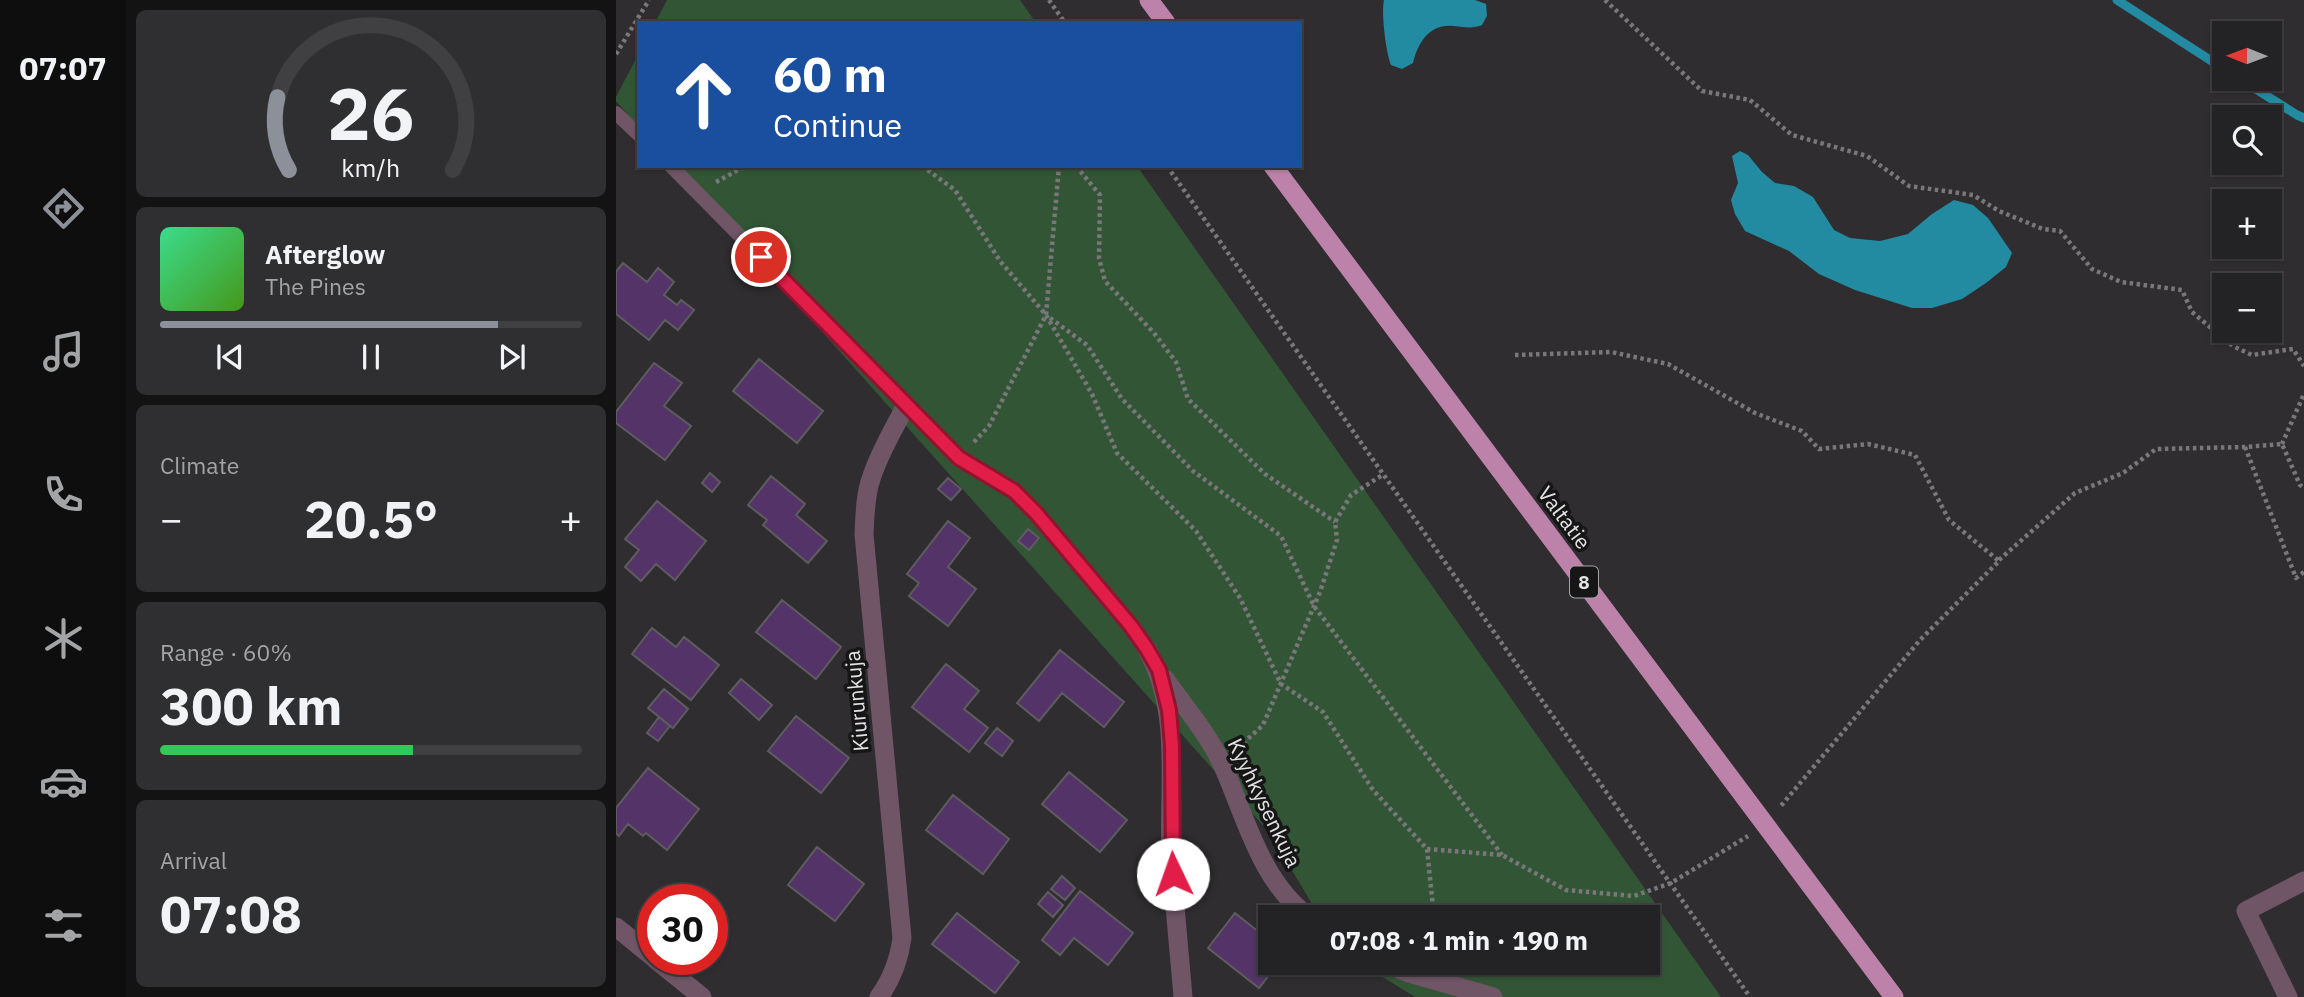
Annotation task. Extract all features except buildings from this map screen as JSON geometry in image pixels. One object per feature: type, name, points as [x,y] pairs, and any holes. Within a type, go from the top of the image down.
[{"type":"highway","points":[[1149,0],[1165,21]]},
{"type":"highway","name":"Valtatie","points":[[1274,168],[1894,997]]},
{"type":"street","name":"Kiurunkuja","points":[[879,997],[894,971],[902,938],[864,534],[870,482],[906,405]]},
{"type":"street","points":[[1147,649],[1159,670],[1169,710],[1172,746],[1171,851],[1183,997]]},
{"type":"street","name":"Kyyhkysenkuja","points":[[1159,670],[1204,733],[1221,762],[1258,851],[1273,878],[1296,905]]},
{"type":"street","points":[[2288,997],[2246,911],[2304,881]]},
{"type":"street","points":[[616,927],[637,944]]},
{"type":"street","points":[[675,975],[702,997]]},
{"type":"street","points":[[1416,975],[1493,997]]},
{"type":"lane","points":[[616,113],[637,133]]},
{"type":"lane","points":[[673,168],[959,458],[1014,491],[1036,513],[1131,626],[1147,649]]},
{"type":"path","points":[[616,54],[649,0]]},
{"type":"path","points":[[1049,0],[1064,21]]},
{"type":"path","points":[[1605,0],[1702,92],[1750,100],[1792,135],[1867,156],[1909,186],[1973,195],[1999,211],[2043,229],[2060,231],[2092,269],[2121,282],[2182,290],[2192,312],[2233,346],[2252,355],[2292,349],[2304,366]]},
{"type":"path","points":[[688,184],[711,185],[742,168]]},
{"type":"path","points":[[925,168],[955,190],[1000,261],[1046,315],[1092,394],[1117,453],[1196,531],[1240,598],[1281,684],[1323,712],[1373,790],[1427,849],[1433,905]]},
{"type":"path","points":[[959,458],[989,426],[1046,315],[1059,168]]},
{"type":"path","points":[[1078,168],[1100,195],[1099,258],[1105,281],[1154,332],[1176,362],[1188,399],[1265,474],[1335,522]]},
{"type":"path","points":[[1168,168],[1750,997]]},
{"type":"path","points":[[1046,315],[1087,345],[1122,400],[1193,471],[1281,536],[1314,606],[1502,855]]},
{"type":"path","points":[[1515,355],[1611,352],[1668,364],[1755,414],[1801,431],[1819,449],[1868,444],[1915,455],[1949,520],[1998,561]]},
{"type":"path","points":[[2304,394],[2282,444],[2300,485],[2304,488]]},
{"type":"path","points":[[1427,849],[1502,855],[1566,890],[1634,896],[1671,883],[1765,825],[1920,640],[1998,561],[2075,493],[2123,473],[2156,449],[2282,444]]},
{"type":"path","points":[[2245,447],[2296,578],[2304,572]]},
{"type":"path","points":[[1221,762],[1263,725],[1314,606],[1336,540],[1335,522],[1351,495],[1384,474]]},
{"type":"green space","points":[[667,0],[1020,0],[1035,21],[656,21]]},
{"type":"green space","points":[[637,57],[637,125],[616,101]]},
{"type":"green space","points":[[676,168],[1138,168],[1656,905],[1313,905],[1269,832]]},
{"type":"green space","points":[[1660,910],[1721,997],[1415,997],[1379,975],[1660,975]]},
{"type":"water","points":[[1384,0],[1475,0],[1486,4],[1487,16],[1479,26],[1446,26],[1432,31],[1422,41],[1413,63],[1402,69],[1391,65],[1389,59]]},
{"type":"water","points":[[1740,151],[1748,155],[1775,183],[1794,186],[1813,197],[1834,230],[1850,238],[1880,241],[1908,234],[1954,200],[1973,205],[1988,218],[2012,253],[2006,267],[1986,283],[1962,299],[1932,308],[1912,308],[1855,290],[1819,274],[1789,251],[1745,231],[1735,214],[1731,200],[1738,183],[1732,156]]},
{"type":"waterway","points":[[2117,0],[2212,61]]},
{"type":"waterway","points":[[2259,91],[2304,118]]},
{"type":"route","points":[[761,257],[959,458],[1014,491],[1036,513],[1131,626],[1147,649],[1159,670],[1169,710],[1172,746],[1173,874]]}]
